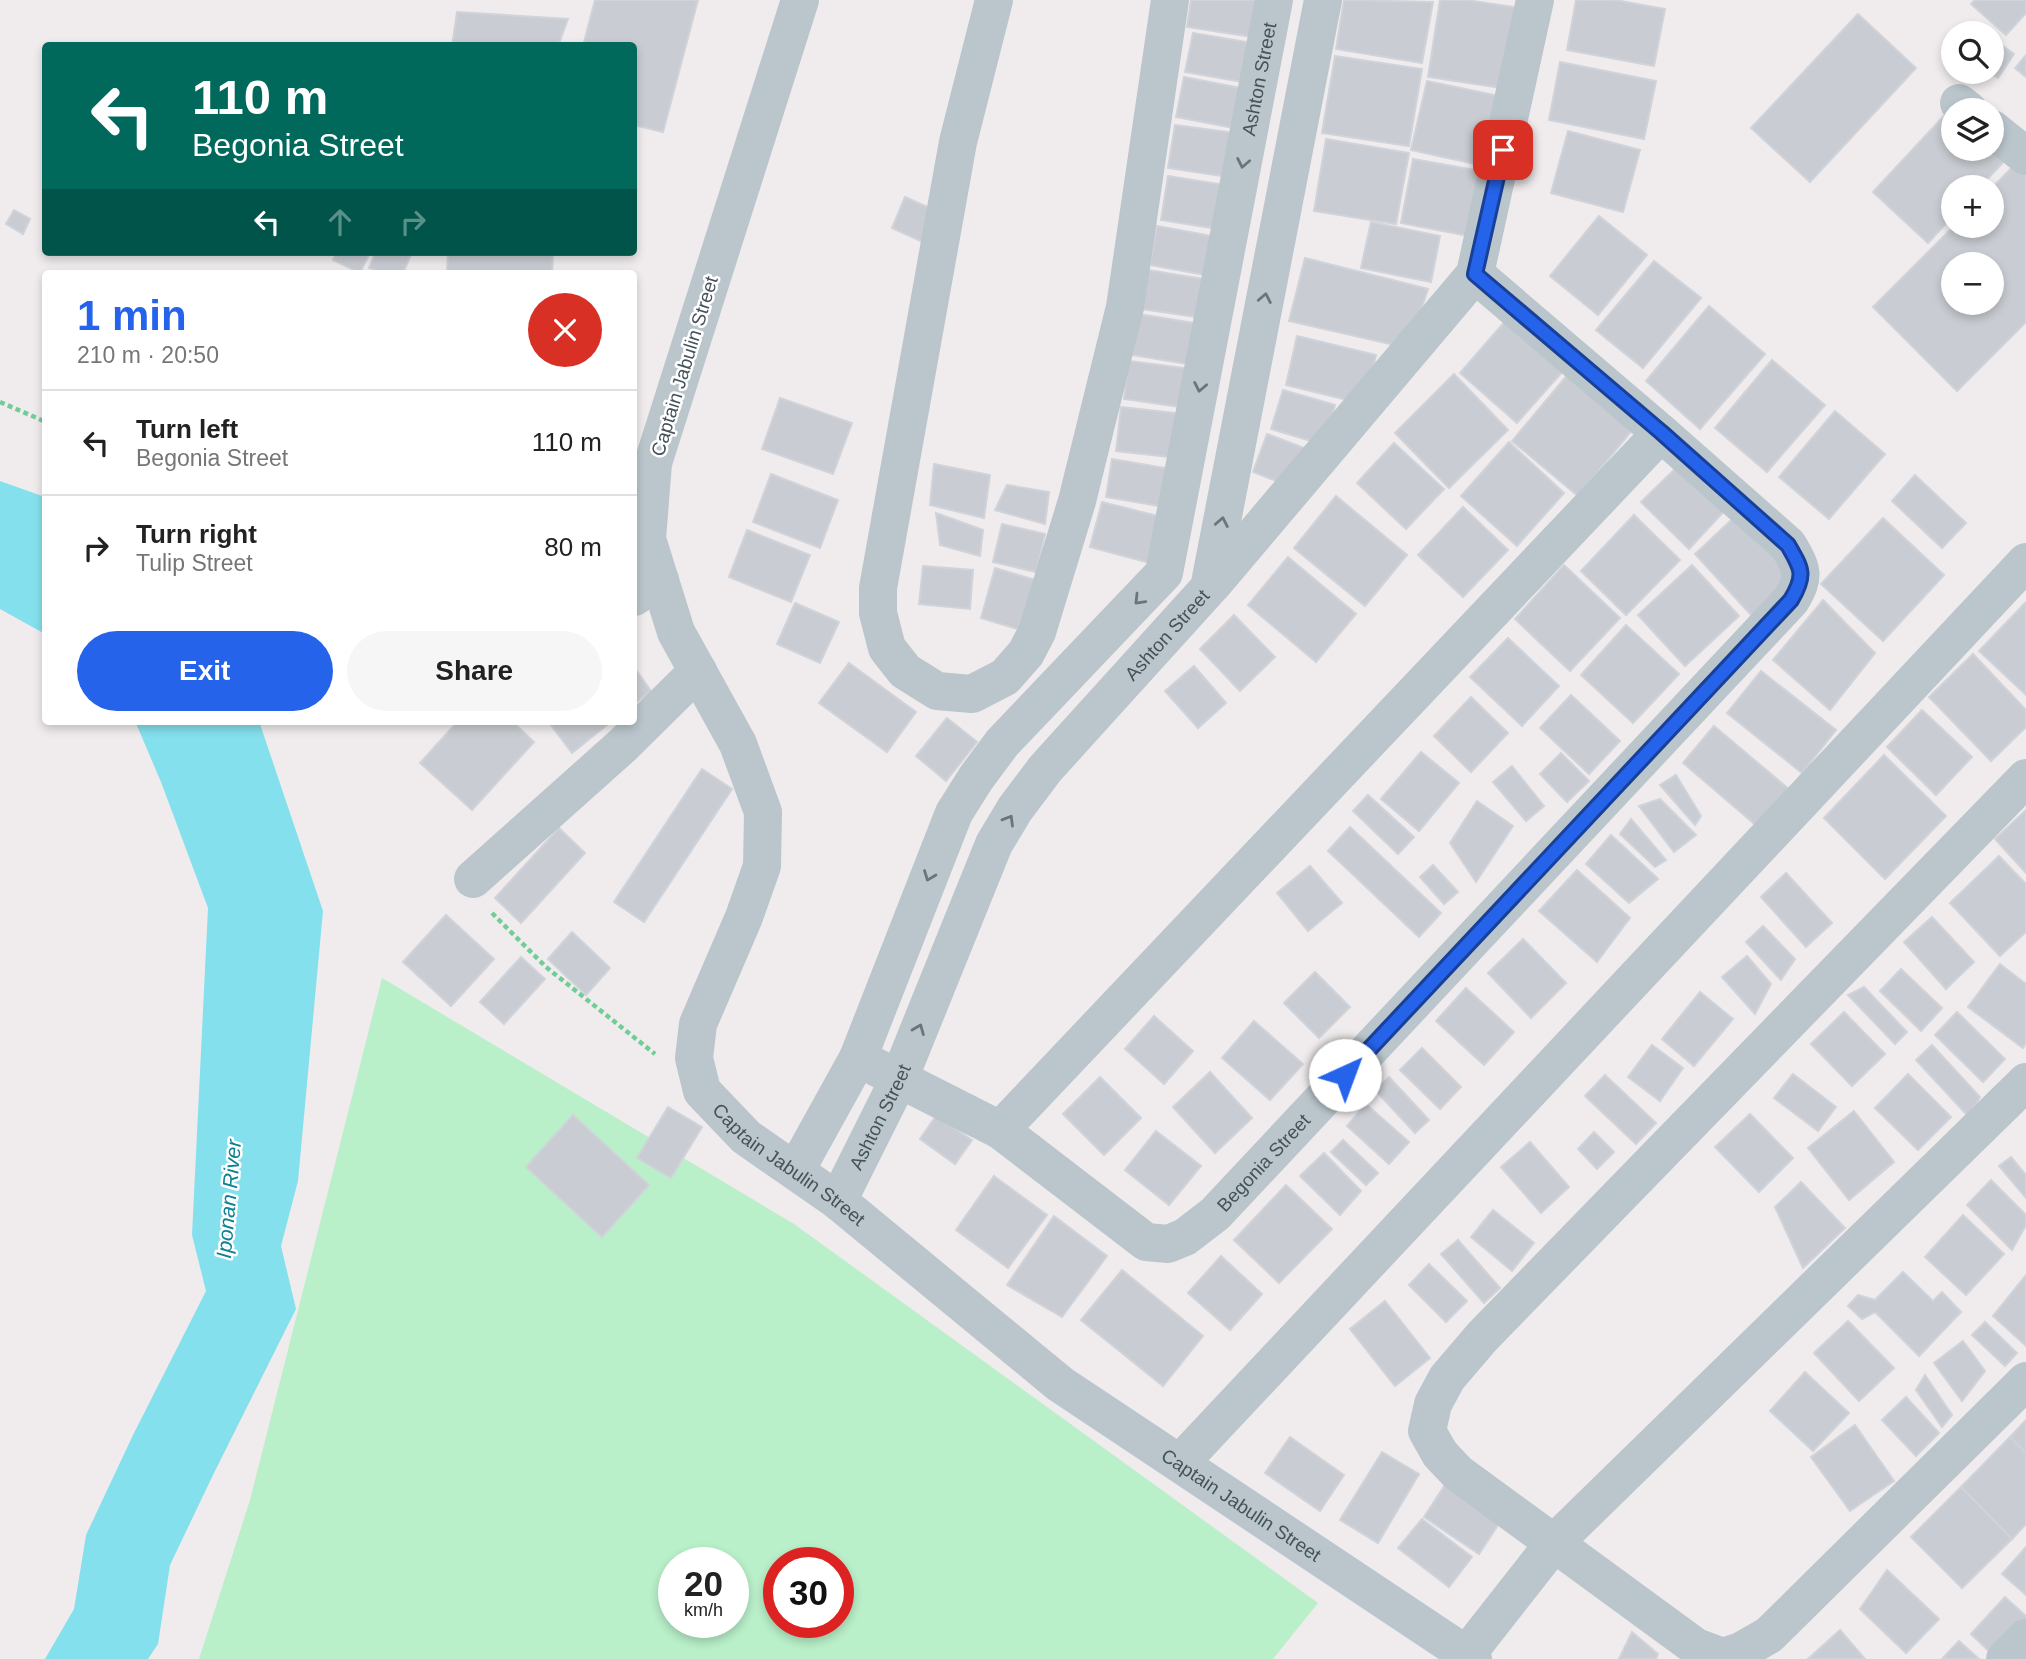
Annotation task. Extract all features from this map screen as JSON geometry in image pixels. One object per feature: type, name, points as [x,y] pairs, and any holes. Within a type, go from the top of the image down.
[{"type":"street","name":"Captain Jabulin Street","points":[[800,0],[653,463],[647,539],[647,588],[676,632],[738,744],[762,812],[762,866],[744,917],[698,1024],[694,1058],[702,1091],[747,1137],[838,1200],[1060,1384],[1470,1657]]},
{"type":"street","points":[[994,0],[958,142],[878,588],[878,612],[887,648],[905,671],[937,691],[972,694],[1005,677],[1032,642],[1077,501],[1125,307],[1170,0]]},
{"type":"street","name":"Ashton Street","points":[[1164,573],[1274,0]]},
{"type":"street","name":"Ashton Street","points":[[838,1200],[899,1079],[994,844],[1015,809],[1045,769],[1209,588],[1323,0]]},
{"type":"street","points":[[796,1170],[858,1058],[954,813],[1002,743],[1164,573],[1209,588],[1475,274],[1535,0]]},
{"type":"street","points":[[2004,139],[2026,156]]},
{"type":"street","name":"Begonia Street","points":[[858,1058],[1000,1130],[1146,1242],[1168,1244],[1185,1237],[1215,1214],[1782,610],[1801,584],[1802,569],[1788,545],[1661,432],[1475,274]]},
{"type":"street","points":[[1000,1130],[1661,432]]},
{"type":"street","points":[[1180,1463],[2026,562]]},
{"type":"street","points":[[473,878],[622,746],[698,671]]},
{"type":"street","points":[[2026,778],[1482,1337],[1447,1378],[1433,1404],[1427,1431],[1440,1454],[1458,1473],[1696,1647],[1723,1657],[1741,1651],[1769,1635],[2026,1381]]},
{"type":"street","points":[[1470,1657],[1554,1543],[2026,1082]]},
{"type":"street","points":[[2005,1659],[2026,1638]]},
{"type":"path","points":[[0,402],[42,420]]},
{"type":"path","points":[[473,878],[471,889],[476,897],[546,967],[702,1091]]},
{"type":"green space","points":[[382,978],[794,1224],[1318,1603],[1273,1659],[199,1659],[250,1500]]},
{"type":"water","points":[[0,481],[42,496],[42,632],[0,609]]},
{"type":"water","name":"Iponan River","points":[[137,725],[260,725],[323,911],[298,1181],[281,1246],[296,1309],[170,1565],[158,1644],[148,1659],[45,1659],[74,1609],[86,1535],[206,1291],[192,1235],[208,908]]},
{"type":"building","points":[[595,0],[698,0],[663,132],[637,126],[637,42],[584,42]]},
{"type":"building","points":[[1191,0],[1258,0],[1253,37],[1187,27]]},
{"type":"building","points":[[1344,0],[1433,2],[1422,63],[1336,49]]},
{"type":"building","points":[[1440,0],[1466,0],[1521,8],[1509,89],[1428,77]]},
{"type":"building","points":[[1576,0],[1615,0],[1665,9],[1654,66],[1567,50]]},
{"type":"building","points":[[1975,0],[2026,0],[2026,13],[2006,35],[2004,21],[1990,21],[1971,4]]},
{"type":"building","points":[[457,12],[568,19],[559,42],[453,42]]},
{"type":"building","points":[[1858,14],[1916,68],[1810,182],[1751,128]]},
{"type":"building","points":[[1193,33],[1247,42],[1243,82],[1185,72]]},
{"type":"building","points":[[2004,47],[2014,54],[2004,69]]},
{"type":"building","points":[[2026,55],[2026,77],[2015,68]]},
{"type":"building","points":[[1335,56],[1422,69],[1409,146],[1322,133]]},
{"type":"building","points":[[1560,62],[1656,81],[1644,139],[1549,120]]},
{"type":"building","points":[[1184,77],[1241,88],[1234,128],[1176,117]]},
{"type":"building","points":[[1427,81],[1504,97],[1489,167],[1411,150]]},
{"type":"building","points":[[1941,119],[1941,161],[2004,161],[2004,154],[2009,156],[1991,175],[1941,175],[1941,229],[1928,243],[1873,192]]},
{"type":"building","points":[[1175,125],[1236,133],[1229,177],[1168,168]]},
{"type":"building","points":[[1568,131],[1640,150],[1623,212],[1551,193]]},
{"type":"building","points":[[1326,139],[1409,153],[1396,224],[1314,211]]},
{"type":"building","points":[[2022,157],[2026,161],[2026,322],[1957,391],[1873,307],[1942,238],[2004,238],[2004,176]]},
{"type":"building","points":[[1413,159],[1481,171],[1469,236],[1401,223]]},
{"type":"building","points":[[1168,176],[1225,185],[1218,229],[1161,220]]},
{"type":"building","points":[[905,197],[941,213],[927,244],[892,228]]},
{"type":"building","points":[[14,210],[30,219],[23,234],[6,224]]},
{"type":"building","points":[[1599,216],[1647,255],[1598,315],[1550,276]]},
{"type":"building","points":[[1371,222],[1440,236],[1431,282],[1361,268]]},
{"type":"building","points":[[1157,226],[1218,237],[1211,276],[1150,265]]},
{"type":"building","points":[[335,256],[368,256],[361,270],[354,270],[333,260]]},
{"type":"building","points":[[374,256],[410,256],[404,270],[369,268]]},
{"type":"building","points":[[448,256],[553,256],[552,270],[447,270]]},
{"type":"building","points":[[1305,258],[1428,289],[1408,348],[1289,321]]},
{"type":"building","points":[[1654,261],[1701,298],[1643,368],[1596,330]]},
{"type":"building","points":[[1148,270],[1210,280],[1204,318],[1141,309]]},
{"type":"building","points":[[1709,306],[1765,354],[1700,429],[1646,381]]},
{"type":"building","points":[[1514,311],[1571,362],[1517,423],[1460,373]]},
{"type":"building","points":[[1138,314],[1201,324],[1194,365],[1132,355]]},
{"type":"building","points":[[1297,336],[1376,355],[1368,390],[1360,403],[1286,385]]},
{"type":"building","points":[[1772,360],[1825,405],[1767,472],[1715,428]]},
{"type":"building","points":[[1129,361],[1192,369],[1188,408],[1124,399]]},
{"type":"building","points":[[1569,373],[1634,428],[1578,496],[1512,441]]},
{"type":"building","points":[[1454,374],[1508,430],[1449,488],[1395,433]]},
{"type":"building","points":[[1283,390],[1335,405],[1324,445],[1271,429]]},
{"type":"building","points":[[780,398],[852,423],[833,474],[762,449]]},
{"type":"building","points":[[1121,407],[1183,414],[1178,458],[1116,451]]},
{"type":"building","points":[[1835,411],[1885,454],[1829,519],[1779,477]]},
{"type":"building","points":[[1267,434],[1307,449],[1292,487],[1253,472]]},
{"type":"building","points":[[1509,442],[1564,493],[1517,546],[1461,496]]},
{"type":"building","points":[[1394,443],[1444,489],[1406,529],[1357,483]]},
{"type":"building","points":[[1112,459],[1171,469],[1165,507],[1106,497]]},
{"type":"building","points":[[934,464],[990,475],[984,518],[930,505]]},
{"type":"building","points":[[1679,465],[1729,506],[1689,549],[1641,502]]},
{"type":"building","points":[[771,474],[838,500],[820,548],[753,522]]},
{"type":"building","points":[[1915,475],[1966,523],[1942,548],[1892,501]]},
{"type":"building","points":[[1007,485],[1049,492],[1045,524],[995,510]]},
{"type":"building","points":[[1336,496],[1407,555],[1365,606],[1294,548]]},
{"type":"building","points":[[1102,502],[1162,517],[1150,563],[1090,547]]},
{"type":"building","points":[[1463,507],[1508,550],[1463,597],[1418,555]]},
{"type":"building","points":[[1743,509],[1801,571],[1753,617],[1695,554]]},
{"type":"building","points":[[936,513],[983,530],[980,556],[940,545]]},
{"type":"building","points":[[1634,515],[1680,560],[1626,615],[1581,571]]},
{"type":"building","points":[[1883,518],[1944,575],[1883,641],[1821,584]]},
{"type":"building","points":[[1002,524],[1045,534],[1036,572],[993,562]]},
{"type":"building","points":[[747,530],[810,555],[791,602],[729,577]]},
{"type":"building","points":[[1288,557],[1356,614],[1316,662],[1248,605]]},
{"type":"building","points":[[1564,565],[1620,618],[1570,671],[1515,619]]},
{"type":"building","points":[[1692,565],[1739,616],[1685,666],[1638,615]]},
{"type":"building","points":[[923,566],[973,570],[970,609],[919,604]]},
{"type":"building","points":[[995,568],[1042,582],[1027,632],[981,618]]},
{"type":"building","points":[[1823,600],[1875,653],[1830,710],[1773,660]]},
{"type":"building","points":[[795,603],[839,622],[820,663],[777,644]]},
{"type":"building","points":[[2025,603],[2026,605],[2026,695],[1979,651]]},
{"type":"building","points":[[1234,615],[1275,657],[1240,691],[1200,649]]},
{"type":"building","points":[[1626,625],[1679,674],[1633,723],[1581,675]]},
{"type":"building","points":[[1508,638],[1559,686],[1522,726],[1470,677]]},
{"type":"building","points":[[1973,654],[2026,710],[2026,727],[1991,761],[1929,697]]},
{"type":"building","points":[[849,663],[916,712],[887,752],[819,703]]},
{"type":"building","points":[[1194,666],[1226,703],[1198,728],[1165,691]]},
{"type":"building","points":[[637,671],[651,691],[637,702]]},
{"type":"building","points":[[1761,671],[1836,730],[1802,773],[1727,713]]},
{"type":"building","points":[[1571,695],[1620,741],[1589,774],[1540,728]]},
{"type":"building","points":[[1471,697],[1508,733],[1471,772],[1434,736]]},
{"type":"building","points":[[1922,710],[1972,757],[1936,795],[1887,747]]},
{"type":"building","points":[[947,718],[977,742],[946,781],[916,756]]},
{"type":"building","points":[[454,725],[516,725],[534,742],[472,810],[420,763]]},
{"type":"building","points":[[551,725],[607,725],[572,753]]},
{"type":"building","points":[[1714,726],[1790,790],[1758,827],[1683,763]]},
{"type":"building","points":[[1421,752],[1459,783],[1419,831],[1381,799]]},
{"type":"building","points":[[1561,753],[1589,781],[1567,802],[1540,774]]},
{"type":"building","points":[[1884,755],[1946,816],[1885,879],[1824,818]]},
{"type":"building","points":[[1512,766],[1544,806],[1526,821],[1493,782]]},
{"type":"building","points":[[702,769],[732,789],[644,922],[614,902]]},
{"type":"building","points":[[1676,775],[1701,816],[1695,825],[1660,785]]},
{"type":"building","points":[[1368,795],[1414,837],[1398,854],[1353,811]]},
{"type":"building","points":[[1660,799],[1696,835],[1674,852],[1639,806]]},
{"type":"building","points":[[1477,801],[1513,826],[1476,882],[1450,843]]},
{"type":"building","points":[[2026,810],[2026,873],[1995,839]]},
{"type":"building","points":[[1631,819],[1666,860],[1655,867],[1620,834]]},
{"type":"building","points":[[1350,827],[1441,913],[1419,937],[1328,851]]},
{"type":"building","points":[[559,828],[585,853],[521,923],[495,898]]},
{"type":"building","points":[[1611,835],[1658,879],[1629,903],[1586,864]]},
{"type":"building","points":[[1999,856],[2026,884],[2026,932],[2000,956],[1950,903]]},
{"type":"building","points":[[1433,865],[1458,892],[1444,904],[1420,877]]},
{"type":"building","points":[[1310,866],[1342,903],[1308,931],[1277,893]]},
{"type":"building","points":[[1577,870],[1630,918],[1597,962],[1539,911]]},
{"type":"building","points":[[1786,873],[1832,923],[1806,947],[1761,897]]},
{"type":"building","points":[[446,915],[494,959],[451,1006],[403,962]]},
{"type":"building","points":[[1932,917],[1974,962],[1946,989],[1904,942]]},
{"type":"building","points":[[1763,926],[1795,959],[1781,980],[1746,942]]},
{"type":"building","points":[[572,932],[610,968],[586,995],[548,959]]},
{"type":"building","points":[[1523,939],[1566,983],[1531,1018],[1488,973]]},
{"type":"building","points":[[1747,956],[1771,984],[1755,1014],[1722,977]]},
{"type":"building","points":[[521,957],[545,979],[504,1024],[480,1002]]},
{"type":"building","points":[[2000,964],[2026,984],[2026,1043],[2023,1048],[1968,1007]]},
{"type":"building","points":[[1901,969],[1942,1008],[1921,1031],[1880,991]]},
{"type":"building","points":[[1315,972],[1350,1007],[1319,1038],[1284,1003]]},
{"type":"building","points":[[1864,987],[1907,1032],[1895,1044],[1848,995]]},
{"type":"building","points":[[1466,988],[1514,1032],[1484,1065],[1436,1021]]},
{"type":"building","points":[[1700,992],[1733,1019],[1694,1066],[1662,1039]]},
{"type":"building","points":[[1844,1012],[1885,1054],[1852,1086],[1811,1044]]},
{"type":"building","points":[[1957,1012],[2005,1059],[1983,1082],[1935,1035]]},
{"type":"building","points":[[1154,1016],[1193,1051],[1164,1084],[1125,1049]]},
{"type":"building","points":[[1254,1021],[1303,1064],[1270,1100],[1222,1058]]},
{"type":"building","points":[[1652,1045],[1683,1068],[1660,1101],[1628,1077]]},
{"type":"building","points":[[1932,1045],[1980,1097],[1968,1116],[1916,1060]]},
{"type":"building","points":[[1422,1048],[1461,1087],[1440,1109],[1400,1070]]},
{"type":"building","points":[[1210,1072],[1252,1118],[1215,1153],[1173,1107]]},
{"type":"building","points":[[1793,1074],[1836,1107],[1818,1131],[1774,1098]]},
{"type":"building","points":[[1908,1074],[1951,1117],[1918,1150],[1875,1108]]},
{"type":"building","points":[[1605,1075],[1656,1123],[1636,1144],[1585,1096]]},
{"type":"building","points":[[1100,1077],[1141,1118],[1104,1155],[1063,1114]]},
{"type":"building","points":[[1389,1077],[1429,1120],[1415,1133],[1375,1090]]},
{"type":"building","points":[[1366,1104],[1409,1142],[1389,1164],[1347,1126]]},
{"type":"building","points":[[668,1107],[702,1127],[671,1178],[637,1158]]},
{"type":"building","points":[[1854,1111],[1894,1162],[1849,1200],[1808,1148]]},
{"type":"building","points":[[1750,1114],[1793,1158],[1759,1192],[1715,1147]]},
{"type":"building","points":[[573,1115],[649,1185],[602,1237],[526,1167]]},
{"type":"building","points":[[936,1116],[972,1140],[955,1164],[920,1139]]},
{"type":"building","points":[[1156,1131],[1201,1166],[1169,1205],[1125,1170]]},
{"type":"building","points":[[1594,1132],[1614,1152],[1597,1169],[1578,1149]]},
{"type":"building","points":[[1343,1140],[1378,1173],[1366,1185],[1331,1152]]},
{"type":"building","points":[[1530,1142],[1569,1187],[1541,1213],[1501,1167]]},
{"type":"building","points":[[1324,1153],[1361,1191],[1340,1215],[1300,1176]]},
{"type":"building","points":[[2011,1157],[2026,1175],[2026,1198],[1999,1166]]},
{"type":"building","points":[[994,1176],[1047,1215],[1008,1268],[956,1230]]},
{"type":"building","points":[[1991,1180],[2026,1215],[2026,1225],[2012,1250],[1967,1205]]},
{"type":"building","points":[[1801,1182],[1845,1228],[1803,1268],[1775,1207]]},
{"type":"building","points":[[1286,1185],[1332,1229],[1279,1283],[1234,1240]]},
{"type":"building","points":[[1493,1210],[1534,1243],[1512,1271],[1471,1237]]},
{"type":"building","points":[[1963,1215],[2004,1254],[1966,1295],[1925,1257]]},
{"type":"building","points":[[1054,1216],[1107,1256],[1062,1317],[1007,1285]]},
{"type":"building","points":[[1458,1240],[1500,1288],[1484,1303],[1441,1254]]},
{"type":"building","points":[[1221,1256],[1262,1294],[1230,1330],[1188,1293]]},
{"type":"building","points":[[1429,1264],[1467,1301],[1446,1322],[1409,1285]]},
{"type":"building","points":[[1122,1270],[1203,1336],[1163,1386],[1081,1320]]},
{"type":"building","points":[[1903,1272],[1933,1301],[1942,1292],[1961,1312],[1919,1356],[1875,1312],[1862,1319],[1848,1306],[1858,1295],[1875,1300]]},
{"type":"building","points":[[2026,1275],[2026,1346],[1993,1316]]},
{"type":"building","points":[[1385,1301],[1430,1358],[1395,1386],[1350,1329]]},
{"type":"building","points":[[1848,1321],[1894,1368],[1859,1401],[1814,1353]]},
{"type":"building","points":[[1985,1322],[2017,1353],[2005,1366],[1972,1335]]},
{"type":"building","points":[[1963,1341],[1985,1371],[1962,1401],[1934,1363]]},
{"type":"building","points":[[1805,1372],[1849,1413],[1813,1451],[1770,1411]]},
{"type":"building","points":[[1925,1375],[1952,1415],[1942,1427],[1916,1390]]},
{"type":"building","points":[[1906,1397],[1939,1433],[1916,1456],[1882,1420]]},
{"type":"building","points":[[2026,1420],[2026,1453],[2010,1437]]},
{"type":"building","points":[[1855,1425],[1894,1481],[1850,1511],[1811,1457]]},
{"type":"building","points":[[1290,1437],[1344,1475],[1320,1511],[1265,1473]]},
{"type":"building","points":[[2010,1437],[2026,1453],[2026,1524],[2012,1539],[1961,1487]]},
{"type":"building","points":[[1382,1452],[1419,1474],[1378,1543],[1340,1520]]},
{"type":"building","points":[[1445,1485],[1500,1522],[1479,1554],[1424,1517]]},
{"type":"building","points":[[1961,1487],[2012,1539],[1962,1588],[1911,1537]]},
{"type":"building","points":[[1422,1519],[1472,1557],[1449,1587],[1398,1548]]},
{"type":"building","points":[[2026,1547],[2026,1595],[2002,1574]]},
{"type":"building","points":[[1887,1570],[1939,1619],[1906,1653],[1860,1609]]},
{"type":"building","points":[[2005,1597],[2026,1616],[2026,1627],[1997,1659],[1971,1634]]},
{"type":"building","points":[[1840,1630],[1865,1659],[1808,1659]]},
{"type":"building","points":[[1632,1632],[1658,1654],[1656,1659],[1619,1659]]},
{"type":"building","points":[[1959,1641],[1979,1659],[1942,1659]]},
{"type":"route","points":[[1345,1075],[1791,600],[1801,584],[1802,569],[1788,545],[1661,432],[1475,274],[1503,150]]}]
